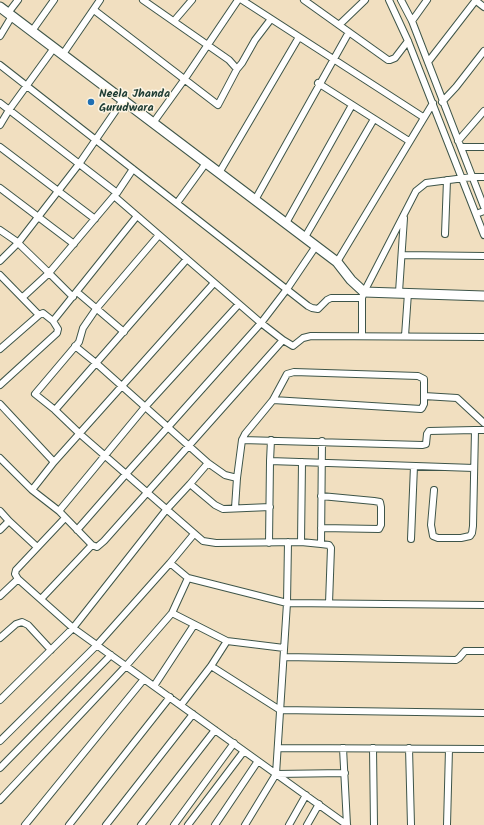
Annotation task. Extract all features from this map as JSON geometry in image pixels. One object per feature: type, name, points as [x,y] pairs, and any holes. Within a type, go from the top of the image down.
[{"type":"street","points":[[0,36],[18,0]]},
{"type":"street","points":[[32,31],[54,0]]},
{"type":"street","points":[[63,54],[100,0]]},
{"type":"street","points":[[174,21],[192,0]]},
{"type":"street","points":[[153,123],[238,0]]},
{"type":"street","points":[[242,0],[423,117]]},
{"type":"street","points":[[339,25],[365,0]]},
{"type":"street","points":[[389,0],[408,40],[433,103],[481,212],[484,235]]},
{"type":"street","points":[[401,0],[412,21],[442,102],[461,147],[466,178],[481,212]]},
{"type":"street","points":[[412,21],[427,0]]},
{"type":"street","points":[[428,62],[475,0],[484,6]]},
{"type":"street","points":[[145,1],[229,60],[237,69]]},
{"type":"street","points":[[307,1],[388,60],[393,59],[408,40]]},
{"type":"street","points":[[0,6],[337,262],[363,295]]},
{"type":"street","points":[[94,10],[218,105],[237,69],[255,40],[271,19]]},
{"type":"street","points":[[255,200],[318,83],[348,32]]},
{"type":"street","points":[[219,173],[299,37]]},
{"type":"street","points":[[0,125],[9,110],[54,48]]},
{"type":"street","points":[[442,102],[456,87],[484,51]]},
{"type":"street","points":[[0,65],[312,308],[318,309],[330,298],[363,295],[403,293],[484,296]]},
{"type":"street","points":[[318,83],[409,142]]},
{"type":"street","points":[[0,261],[18,243],[79,164],[123,100]]},
{"type":"street","points":[[0,103],[79,164],[238,304],[283,340],[293,346],[308,336],[484,337]]},
{"type":"street","points":[[337,262],[423,117],[433,103]]},
{"type":"street","points":[[286,223],[352,105]]},
{"type":"street","points":[[458,141],[484,111]]},
{"type":"street","points":[[305,237],[374,119]]},
{"type":"street","points":[[0,147],[95,219]]},
{"type":"street","points":[[461,147],[484,147]]},
{"type":"street","points":[[177,203],[206,163]]},
{"type":"street","points":[[22,297],[49,273],[116,195],[133,169]]},
{"type":"street","points":[[362,336],[363,295],[416,191],[421,186],[430,182],[484,177]]},
{"type":"street","points":[[445,234],[447,180]]},
{"type":"street","points":[[0,188],[74,244]]},
{"type":"street","points":[[404,214],[402,255],[405,336]]},
{"type":"street","points":[[53,321],[137,216]]},
{"type":"street","points":[[0,230],[18,243],[49,273],[124,332]]},
{"type":"street","points":[[159,235],[96,309],[83,328],[80,340],[35,394],[55,410],[199,539],[209,543],[301,542],[329,545],[331,548],[329,603]]},
{"type":"street","points":[[77,530],[261,323],[287,289],[316,246]]},
{"type":"street","points":[[402,255],[484,256]]},
{"type":"street","points":[[55,410],[187,259]]},
{"type":"street","points":[[1,276],[39,315]]},
{"type":"street","points":[[32,490],[54,462],[214,283]]},
{"type":"street","points":[[59,511],[145,407],[238,304]]},
{"type":"street","points":[[0,349],[39,315],[44,314],[53,321],[58,329],[57,333],[0,385]]},
{"type":"street","points":[[0,339],[5,344]]},
{"type":"street","points":[[0,458],[32,490],[59,511],[92,545],[99,547],[283,340]]},
{"type":"street","points":[[75,346],[208,463],[225,475],[237,478]]},
{"type":"street","points":[[235,508],[242,440],[245,434],[273,400],[287,374],[294,372],[420,376],[424,379],[423,407],[421,409],[273,400]]},
{"type":"street","points":[[424,396],[457,398],[484,423]]},
{"type":"street","points":[[0,404],[54,462]]},
{"type":"street","points":[[434,490],[431,525],[433,536],[438,538],[461,538],[470,536],[473,526],[475,430]]},
{"type":"street","points":[[242,440],[424,445],[426,444],[427,434],[429,432],[484,430]]},
{"type":"street","points":[[269,543],[271,440]]},
{"type":"street","points":[[321,544],[322,442]]},
{"type":"street","points":[[270,461],[474,468]]},
{"type":"street","points":[[301,542],[302,462]]},
{"type":"street","points":[[0,700],[73,628],[166,510],[208,463]]},
{"type":"street","points":[[411,539],[414,466]]},
{"type":"street","points":[[190,484],[219,508],[270,507]]},
{"type":"street","points":[[321,528],[379,529],[381,525],[382,507],[380,502],[322,496]]},
{"type":"street","points":[[0,511],[37,547]]},
{"type":"street","points":[[65,518],[16,570],[15,574],[18,579],[73,628],[347,825],[343,748]]},
{"type":"street","points":[[0,530],[9,521]]},
{"type":"street","points":[[0,741],[97,646],[194,534]]},
{"type":"street","points":[[245,825],[276,774],[287,603],[288,542]]},
{"type":"street","points":[[41,600],[92,545]]},
{"type":"street","points":[[170,562],[188,578],[287,603],[484,605]]},
{"type":"street","points":[[0,800],[126,666],[172,613],[188,578]]},
{"type":"street","points":[[0,596],[18,579]]},
{"type":"street","points":[[172,613],[227,641],[284,648]]},
{"type":"street","points":[[0,638],[16,624],[22,622],[28,625],[51,650]]},
{"type":"street","points":[[154,686],[194,625]]},
{"type":"street","points":[[181,705],[211,666],[227,641]]},
{"type":"street","points":[[284,657],[456,660],[465,651],[484,651]]},
{"type":"street","points":[[0,768],[111,655]]},
{"type":"street","points":[[211,666],[280,710],[484,713]]},
{"type":"street","points":[[25,825],[144,678]]},
{"type":"street","points":[[69,825],[170,697]]},
{"type":"street","points":[[106,825],[193,714]]},
{"type":"street","points":[[141,825],[215,730]]},
{"type":"street","points":[[174,825],[234,743]]},
{"type":"street","points":[[278,748],[484,749]]},
{"type":"street","points":[[373,748],[374,825]]},
{"type":"street","points":[[409,748],[411,825]]},
{"type":"street","points":[[447,825],[449,749]]},
{"type":"street","points":[[188,825],[244,751]]},
{"type":"street","points":[[215,825],[258,761]]},
{"type":"street","points":[[276,774],[345,773]]},
{"type":"street","points":[[289,825],[306,796]]},
{"type":"street","points":[[307,825],[319,804]]},
{"type":"place","name":"Neela Jhanda Gurudwara","points":[[91,102]]}]
